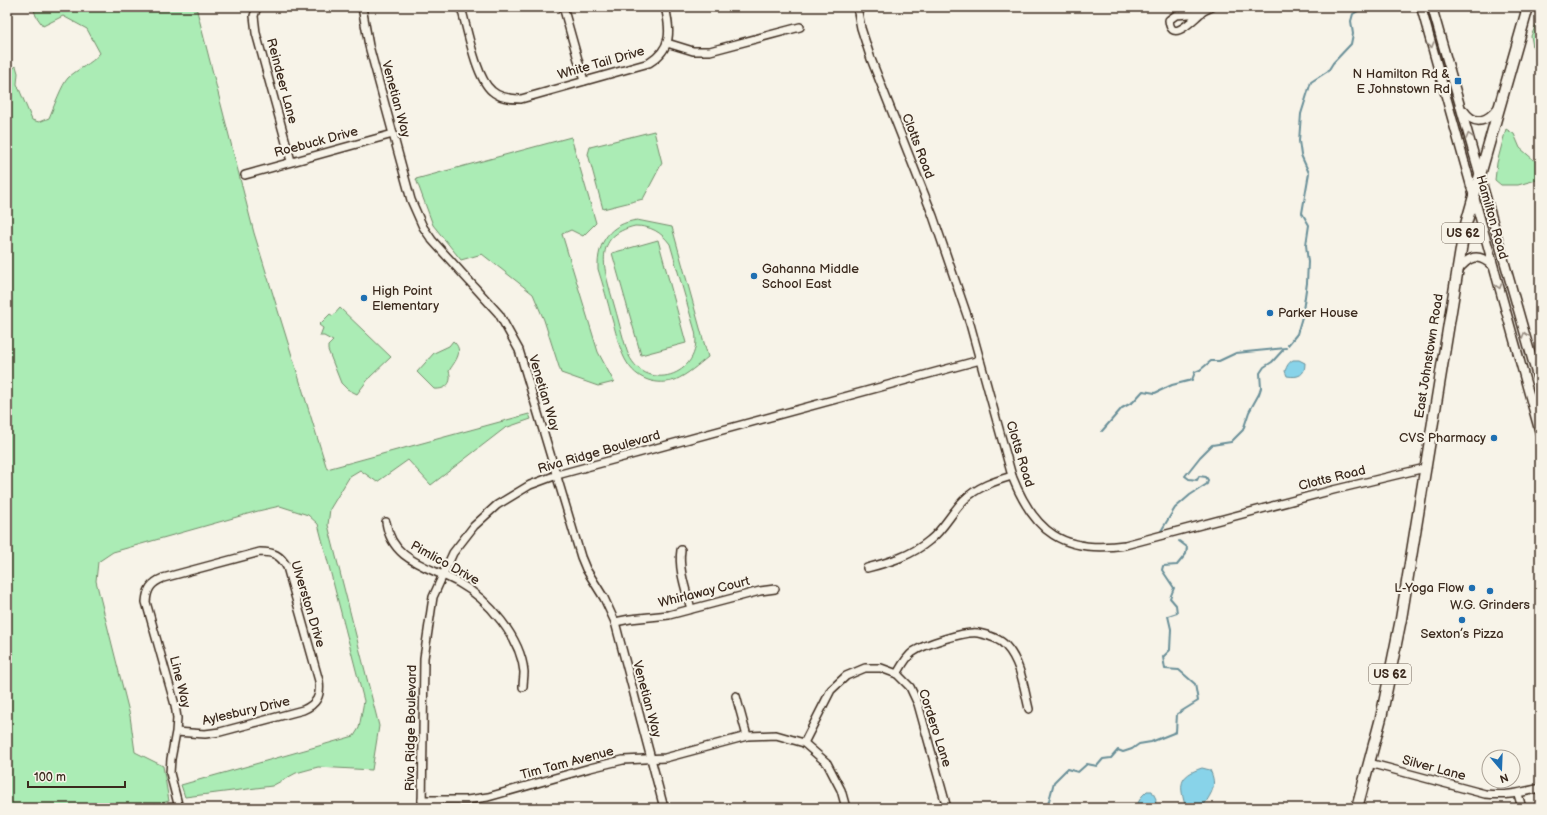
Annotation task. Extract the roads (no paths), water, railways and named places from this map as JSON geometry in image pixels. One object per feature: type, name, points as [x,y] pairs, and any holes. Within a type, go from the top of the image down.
[{"type":"highway","name":"East Johnstown Road","points":[[1357,808],[1381,718],[1401,619],[1464,231],[1473,195],[1528,7]]},
{"type":"main road","name":"Hamilton Road","points":[[1421,7],[1540,432]]},
{"type":"main road","name":"Hamilton Road","points":[[1432,7],[1540,387]]},
{"type":"main road","points":[[1460,104],[1469,118],[1474,121],[1488,119],[1500,106]]},
{"type":"main road","points":[[1457,271],[1469,258],[1477,257],[1488,261],[1493,266]]},
{"type":"street","name":"Reindeer Lane","points":[[257,7],[254,16],[256,33],[292,161]]},
{"type":"street","name":"Venetian Way","points":[[362,7],[369,46],[411,200],[423,226],[437,246],[499,314],[519,350],[581,557],[586,569],[604,598],[615,622],[664,808]]},
{"type":"street","name":"White Tail Drive","points":[[461,7],[481,77],[491,91],[498,96],[509,99],[521,99],[649,64],[659,56],[668,43]]},
{"type":"street","points":[[665,7],[670,30],[668,43],[693,51],[710,51],[800,27]]},
{"type":"street","name":"Clotts Road","points":[[857,7],[871,60],[933,216],[970,324],[1012,476],[1020,497],[1030,514],[1042,527],[1057,538],[1070,544],[1085,547],[1105,548],[1125,545],[1333,490],[1425,468]]},
{"type":"street","points":[[1201,13],[1212,7]]},
{"type":"street","points":[[564,10],[584,81]]},
{"type":"street","name":"Roebuck Drive","points":[[245,175],[393,134]]},
{"type":"street","name":"Riva Ridge Boulevard","points":[[422,808],[424,658],[433,597],[442,575],[457,548],[474,526],[497,505],[530,485],[557,475],[980,360]]},
{"type":"street","points":[[867,568],[902,558],[916,551],[939,532],[964,500],[979,489],[994,481],[1012,476]]},
{"type":"street","name":"Pimlico Drive","points":[[386,522],[387,530],[394,545],[403,554],[415,562],[459,583],[478,595],[494,612],[508,631],[519,654],[524,671],[523,687]]},
{"type":"street","points":[[681,550],[681,567],[691,609]]},
{"type":"street","name":"Ulverston Drive","points":[[149,587],[162,578],[260,552],[269,552],[278,555],[287,567],[319,681],[320,690],[318,699]]},
{"type":"street","name":"Line Way","points":[[149,587],[146,594],[146,602],[175,705],[177,718],[170,773],[179,808]]},
{"type":"street","name":"Whirlaway Court","points":[[615,622],[669,615],[760,591],[775,589]]},
{"type":"street","points":[[804,743],[831,690],[846,676],[865,668],[881,668],[897,674],[912,652],[927,645],[965,634],[978,633],[990,636],[999,640],[1006,646],[1019,670],[1029,709]]},
{"type":"street","name":"Cordero Lane","points":[[897,674],[910,688],[918,704],[947,808]]},
{"type":"street","points":[[736,696],[747,736]]},
{"type":"street","name":"Aylesbury Drive","points":[[176,732],[205,734],[220,732],[303,710],[311,706],[318,699]]},
{"type":"street","name":"Tim Tam Avenue","points":[[422,800],[467,800],[488,797],[623,760],[652,760],[665,758],[747,736],[776,735],[804,743],[827,763],[841,790],[846,808]]},
{"type":"street","name":"Silver Lane","points":[[1369,763],[1485,794],[1504,796],[1540,788]]},
{"type":"street","points":[[1518,794],[1522,808]]},
{"type":"water","points":[[1293,360],[1299,360],[1305,363],[1304,370],[1298,376],[1287,376],[1285,371],[1290,362]]},
{"type":"water","points":[[1202,768],[1210,770],[1213,781],[1212,790],[1202,808],[1186,808],[1182,793],[1182,782],[1188,774]]},
{"type":"water","points":[[1147,791],[1152,791],[1156,799],[1155,808],[1135,808],[1142,796]]},
{"type":"waterway","points":[[1288,345],[1297,334],[1302,317],[1307,283],[1308,262],[1306,245],[1309,225],[1302,213],[1309,173],[1301,155],[1299,141],[1301,114],[1311,82],[1328,71],[1333,63],[1351,44],[1353,34],[1351,21],[1353,14],[1358,11],[1359,7]]},
{"type":"waterway","points":[[1102,431],[1122,408],[1133,402],[1143,391],[1155,393],[1172,385],[1192,380],[1195,372],[1211,361],[1219,361],[1236,353],[1286,348]]},
{"type":"waterway","points":[[1161,531],[1175,508],[1190,495],[1207,484],[1208,480],[1206,477],[1199,476],[1197,480],[1189,479],[1185,476],[1212,445],[1231,442],[1243,430],[1249,412],[1261,388],[1260,373],[1264,367],[1272,362],[1283,350]]},
{"type":"waterway","points":[[1047,808],[1054,782],[1067,769],[1078,772],[1087,764],[1097,766],[1103,759],[1111,758],[1118,750],[1123,752],[1132,749],[1139,744],[1151,742],[1176,732],[1177,714],[1198,701],[1195,684],[1179,670],[1165,669],[1163,657],[1170,650],[1171,629],[1168,616],[1177,613],[1176,605],[1170,598],[1174,588],[1162,570],[1163,566],[1177,565],[1186,554],[1187,547],[1179,541]]},
{"type":"place","name":"N Hamilton Rd & E Johnstown Rd","points":[[1458,81]]},
{"type":"place","name":"Gahanna Middle School East","points":[[754,276]]},
{"type":"place","name":"High Point Elementary","points":[[364,298]]},
{"type":"place","name":"Parker House","points":[[1270,313]]},
{"type":"place","name":"CVS Pharmacy","points":[[1494,438]]},
{"type":"place","name":"L-Yoga Flow","points":[[1472,588]]},
{"type":"place","name":"W.G. Grinders","points":[[1490,591]]},
{"type":"place","name":"Sexton’s Pizza","points":[[1462,620]]}]
